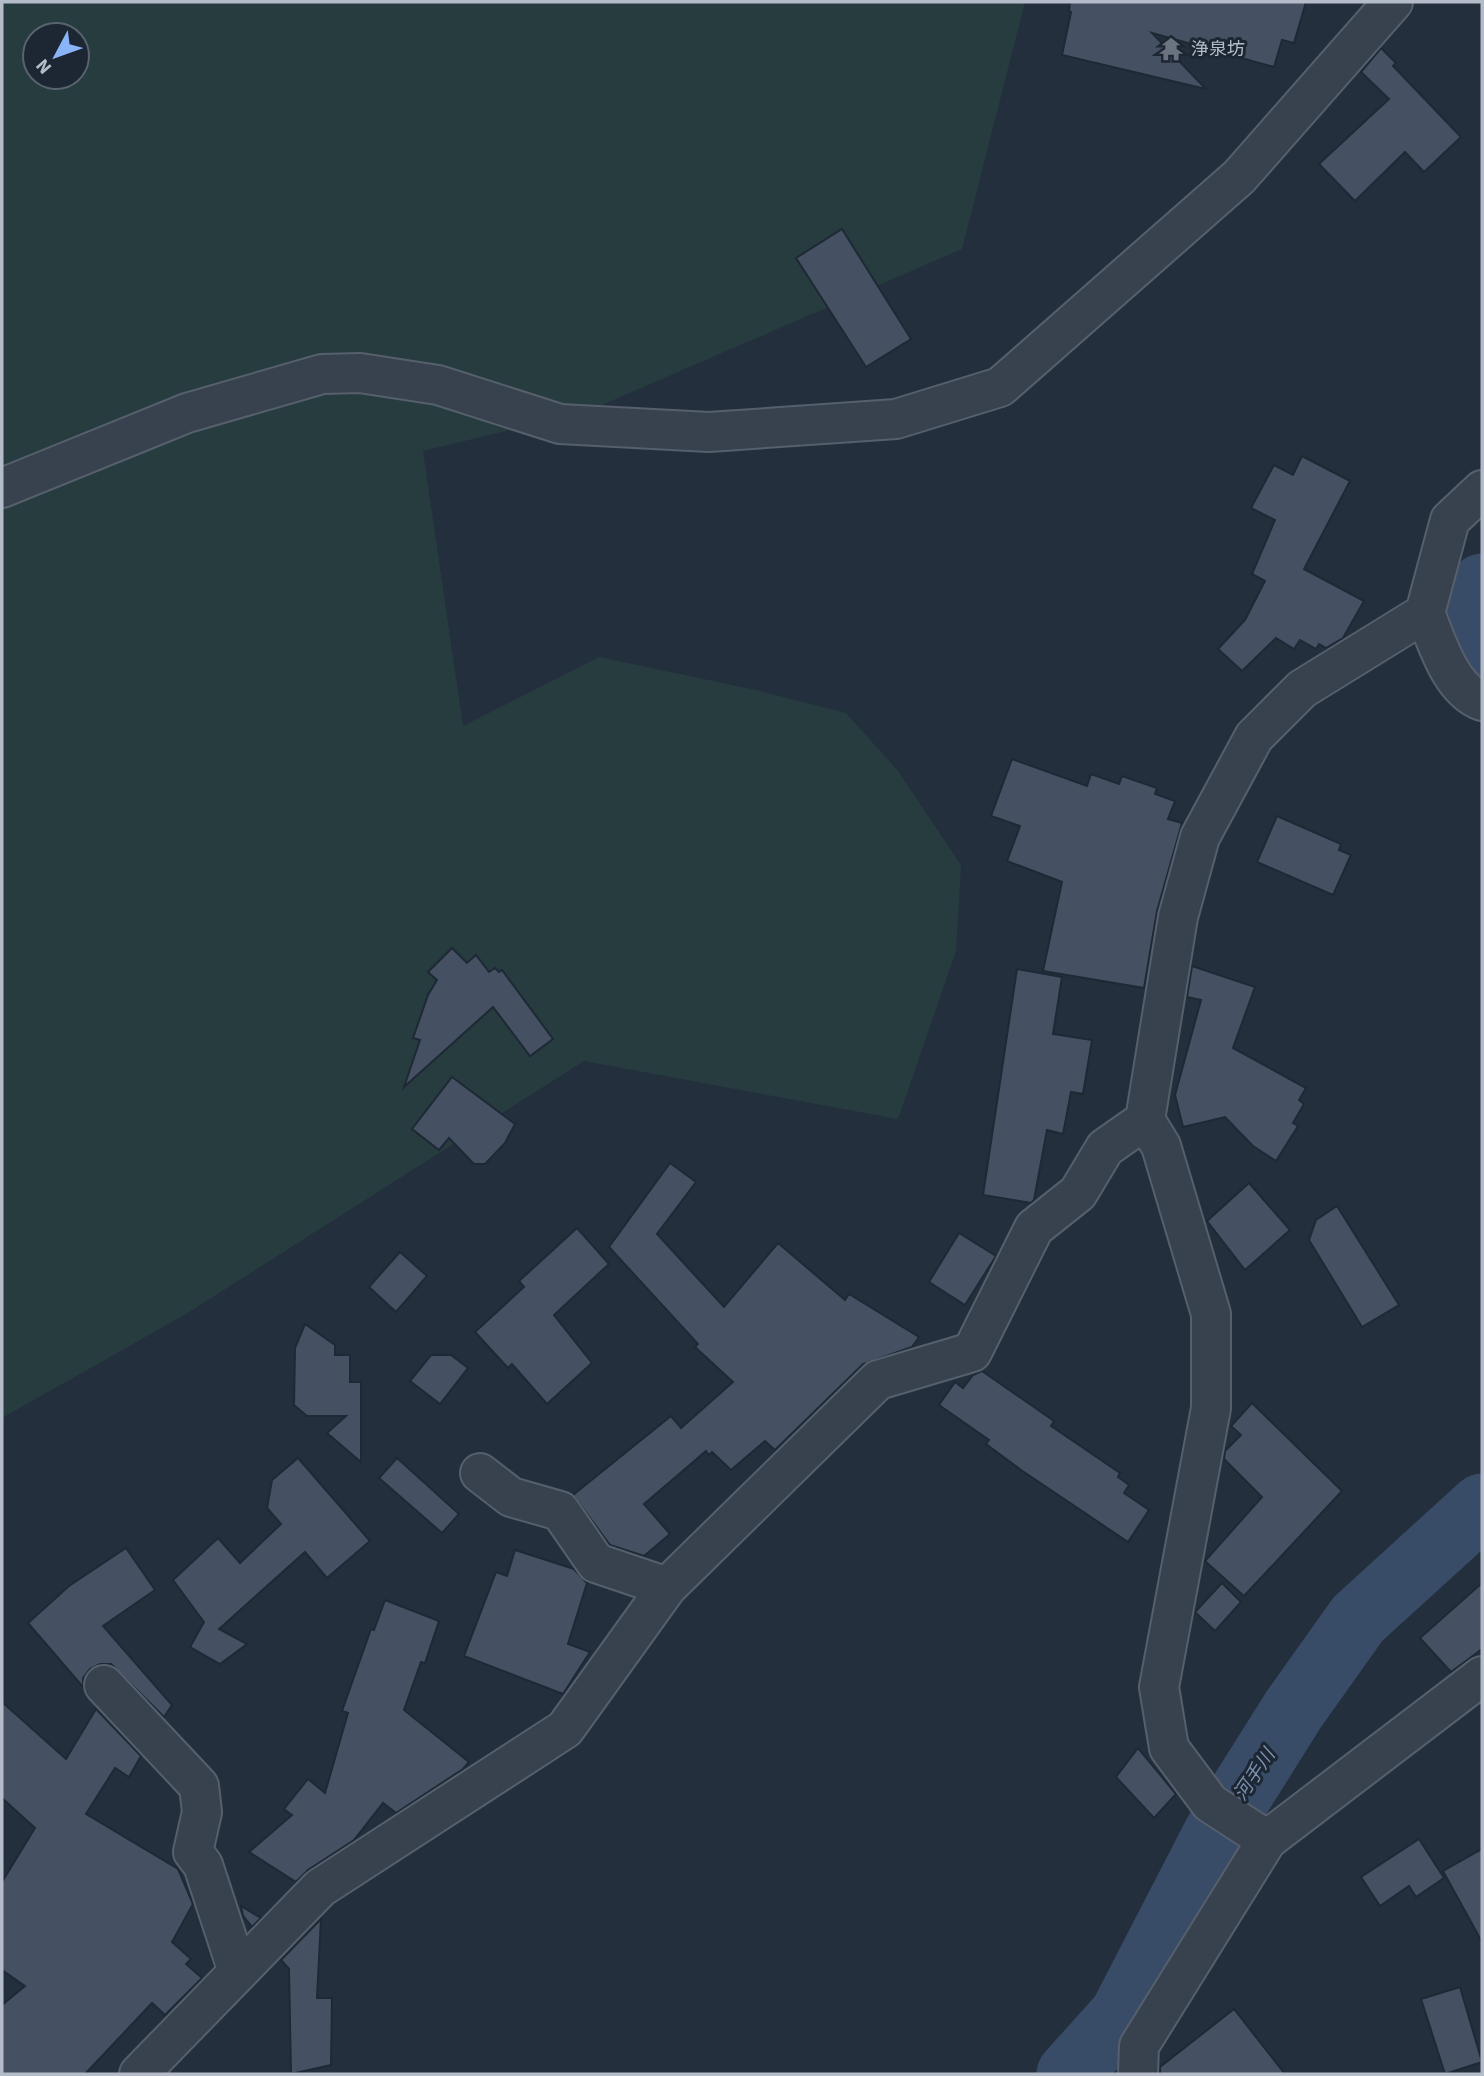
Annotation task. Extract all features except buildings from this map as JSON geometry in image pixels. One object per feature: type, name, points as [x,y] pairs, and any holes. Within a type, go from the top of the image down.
[{"type":"street","points":[[2,488],[187,413],[322,374],[360,373],[438,385],[560,424],[709,432],[896,419],[1000,387],[1239,177],[1393,2]]},
{"type":"street","points":[[1477,699],[1445,663],[1425,613],[1450,520],[1482,491]]},
{"type":"street","points":[[1255,1833],[1210,1803],[1170,1748],[1160,1687],[1211,1408],[1212,1314],[1161,1146],[1145,1120],[1178,917],[1200,837],[1254,737],[1302,689],[1425,613]]},
{"type":"street","points":[[139,2074],[320,1888],[565,1729],[667,1587],[878,1380],[972,1352],[1034,1228],[1078,1193],[1105,1148],[1145,1120]]},
{"type":"street","points":[[480,1473],[511,1497],[560,1511],[596,1563],[667,1587]]},
{"type":"street","points":[[1138,2074],[1139,2046],[1255,1833],[1482,1676]]},
{"type":"street","points":[[104,1685],[198,1786],[202,1812],[193,1852],[203,1865],[238,1972]]},
{"type":"green space","points":[[2,2],[1025,2],[962,249],[588,411],[423,451],[463,726],[599,657],[756,690],[846,713],[898,771],[961,865],[956,951],[898,1119],[584,1061],[186,1314],[2,1418]]},
{"type":"waterway","name":"河手川","points":[[1482,586],[1478,592],[1479,660],[1482,671]]},
{"type":"waterway","name":"河手川","points":[[1069,2074],[1122,2015],[1216,1833],[1294,1709],[1358,1619],[1482,1506]]},
{"type":"place","name":"浄泉坊","points":[[1171,49]]}]
